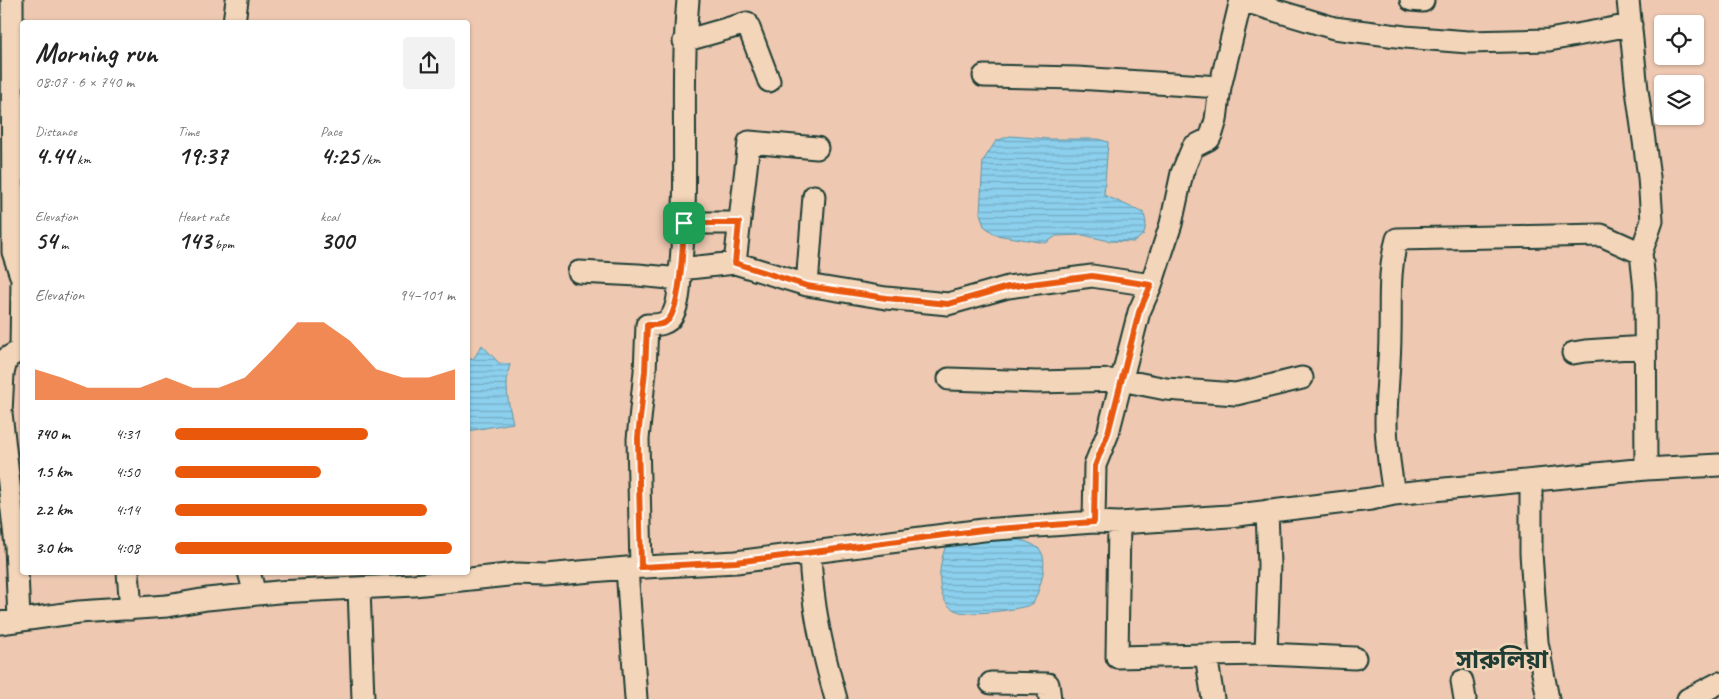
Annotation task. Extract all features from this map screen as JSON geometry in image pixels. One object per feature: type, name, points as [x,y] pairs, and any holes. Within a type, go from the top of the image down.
[{"type":"street","points":[[12,0],[6,101],[6,148],[13,252],[20,274]]},
{"type":"street","points":[[234,20],[237,0]]},
{"type":"street","points":[[636,699],[634,568],[638,438],[645,371],[647,325],[658,325],[666,322],[673,315],[680,274],[686,161],[684,41],[688,0]]},
{"type":"street","points":[[1094,522],[1095,466],[1108,433],[1139,312],[1151,285],[1171,224],[1182,173],[1193,147],[1209,139],[1212,133],[1216,120],[1220,87],[1241,0],[1288,7],[1334,28],[1468,42],[1549,40],[1631,25]]},
{"type":"street","points":[[1411,0],[1423,2],[1423,0]]},
{"type":"street","points":[[1628,0],[1637,90],[1649,177],[1652,221],[1641,254],[1645,290],[1646,469]]},
{"type":"street","points":[[684,41],[747,23],[769,81]]},
{"type":"street","points":[[984,76],[1077,78],[1220,87]]},
{"type":"street","points":[[735,263],[749,142],[817,148]]},
{"type":"street","points":[[807,286],[814,196]]},
{"type":"street","points":[[684,223],[739,223]]},
{"type":"street","points":[[1394,494],[1388,459],[1386,422],[1390,349],[1390,296],[1392,266],[1397,239],[1601,235],[1641,254]]},
{"type":"street","points":[[579,272],[638,275],[680,274],[735,263],[807,286],[886,298],[948,304],[1008,287],[1092,276],[1151,285]]},
{"type":"street","points":[[1573,353],[1585,350],[1645,347]]},
{"type":"street","points":[[20,351],[7,358],[3,373],[1,413],[16,546],[9,621],[79,612],[167,606],[207,599],[255,594],[414,585],[517,574],[545,575],[736,562],[810,554],[983,530],[1094,522],[1119,523],[1229,516],[1371,499],[1394,494],[1646,469],[1719,465]]},
{"type":"street","points":[[949,378],[1037,382],[1121,380],[1166,389],[1236,394],[1302,378]]},
{"type":"street","points":[[1531,481],[1531,553],[1537,632],[1548,699]]},
{"type":"street","points":[[1266,654],[1269,564],[1267,511]]},
{"type":"street","points":[[1119,523],[1117,657],[1266,654],[1355,658]]},
{"type":"street","points":[[810,554],[812,589],[821,644],[836,699]]},
{"type":"street","points":[[128,575],[131,609]]},
{"type":"street","points":[[250,575],[255,594]]},
{"type":"street","points":[[359,588],[363,699]]},
{"type":"street","points":[[1206,655],[1213,699]]},
{"type":"street","points":[[991,683],[1048,684],[1050,699]]},
{"type":"street","points":[[1688,699],[1719,683]]},
{"type":"water","points":[[1010,136],[1048,139],[1098,139],[1108,142],[1104,195],[1144,213],[1146,223],[1144,234],[1134,242],[1109,241],[1083,235],[1056,236],[1046,243],[996,235],[984,226],[980,213],[983,161],[996,141]]},
{"type":"water","points":[[482,345],[499,363],[510,364],[507,387],[513,423],[470,431],[470,359],[474,358]]},
{"type":"water","points":[[1016,538],[1038,548],[1044,559],[1043,575],[1033,604],[1007,610],[976,613],[960,612],[951,608],[941,591],[940,581],[942,559],[948,541]]},
{"type":"district","name":"সারুলিয়া","points":[[1502,659]]},
{"type":"route","points":[[684,223],[739,223],[735,263],[807,286],[886,298],[948,304],[1008,287],[1092,276],[1151,285],[1139,312],[1108,433],[1095,466],[1094,522],[983,530],[810,554],[736,562],[641,567],[641,499],[638,438],[645,371],[647,325],[658,325],[666,322],[673,315],[680,279],[684,223]]}]
